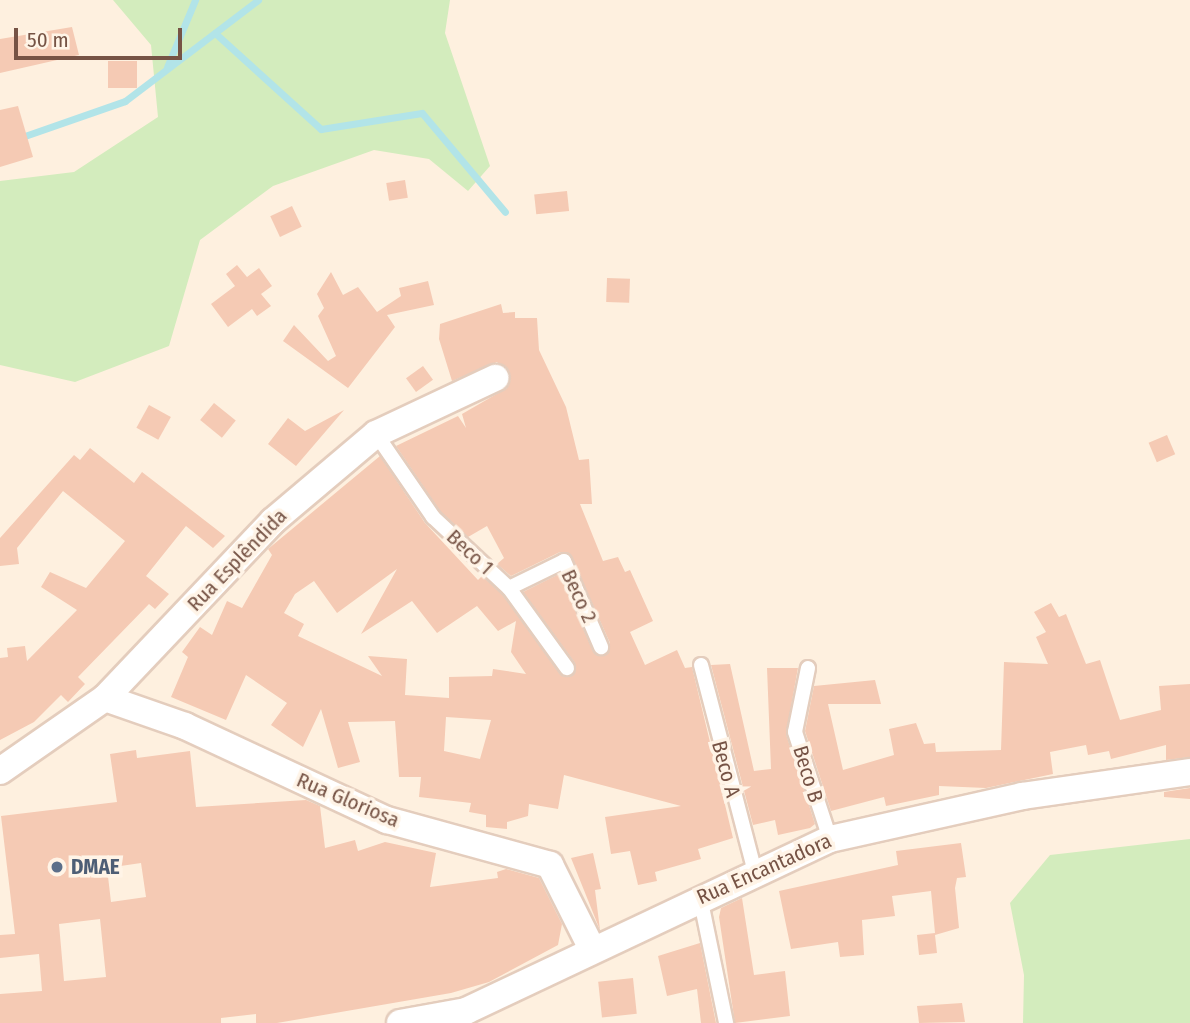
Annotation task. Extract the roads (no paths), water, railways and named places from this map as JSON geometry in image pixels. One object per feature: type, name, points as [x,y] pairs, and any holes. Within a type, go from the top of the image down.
[{"type":"street","name":"Rua Esplêndida","points":[[0,771],[105,698],[273,521],[376,434],[495,379]]},
{"type":"street","name":"Rua Gloriosa","points":[[105,698],[185,726],[387,820],[550,865],[592,949]]},
{"type":"street","name":"Rua Encantadora","points":[[400,1023],[466,1011],[700,897],[830,839],[1022,796],[1190,772]]},
{"type":"lane","name":"Beco 1","points":[[376,434],[433,517],[509,588],[566,668]]},
{"type":"lane","name":"Beco 2","points":[[509,588],[564,561],[601,647]]},
{"type":"lane","name":"Beco A","points":[[701,665],[755,872]]},
{"type":"lane","name":"Beco B","points":[[808,668],[795,732],[830,839]]},
{"type":"lane","points":[[700,897],[726,1023]]},
{"type":"waterway","points":[[167,67],[195,0]]},
{"type":"waterway","points":[[19,138],[125,101],[258,0]]},
{"type":"waterway","points":[[215,33],[321,129],[422,113],[505,212]]},
{"type":"place","name":"DMAE","points":[[57,867]]}]
